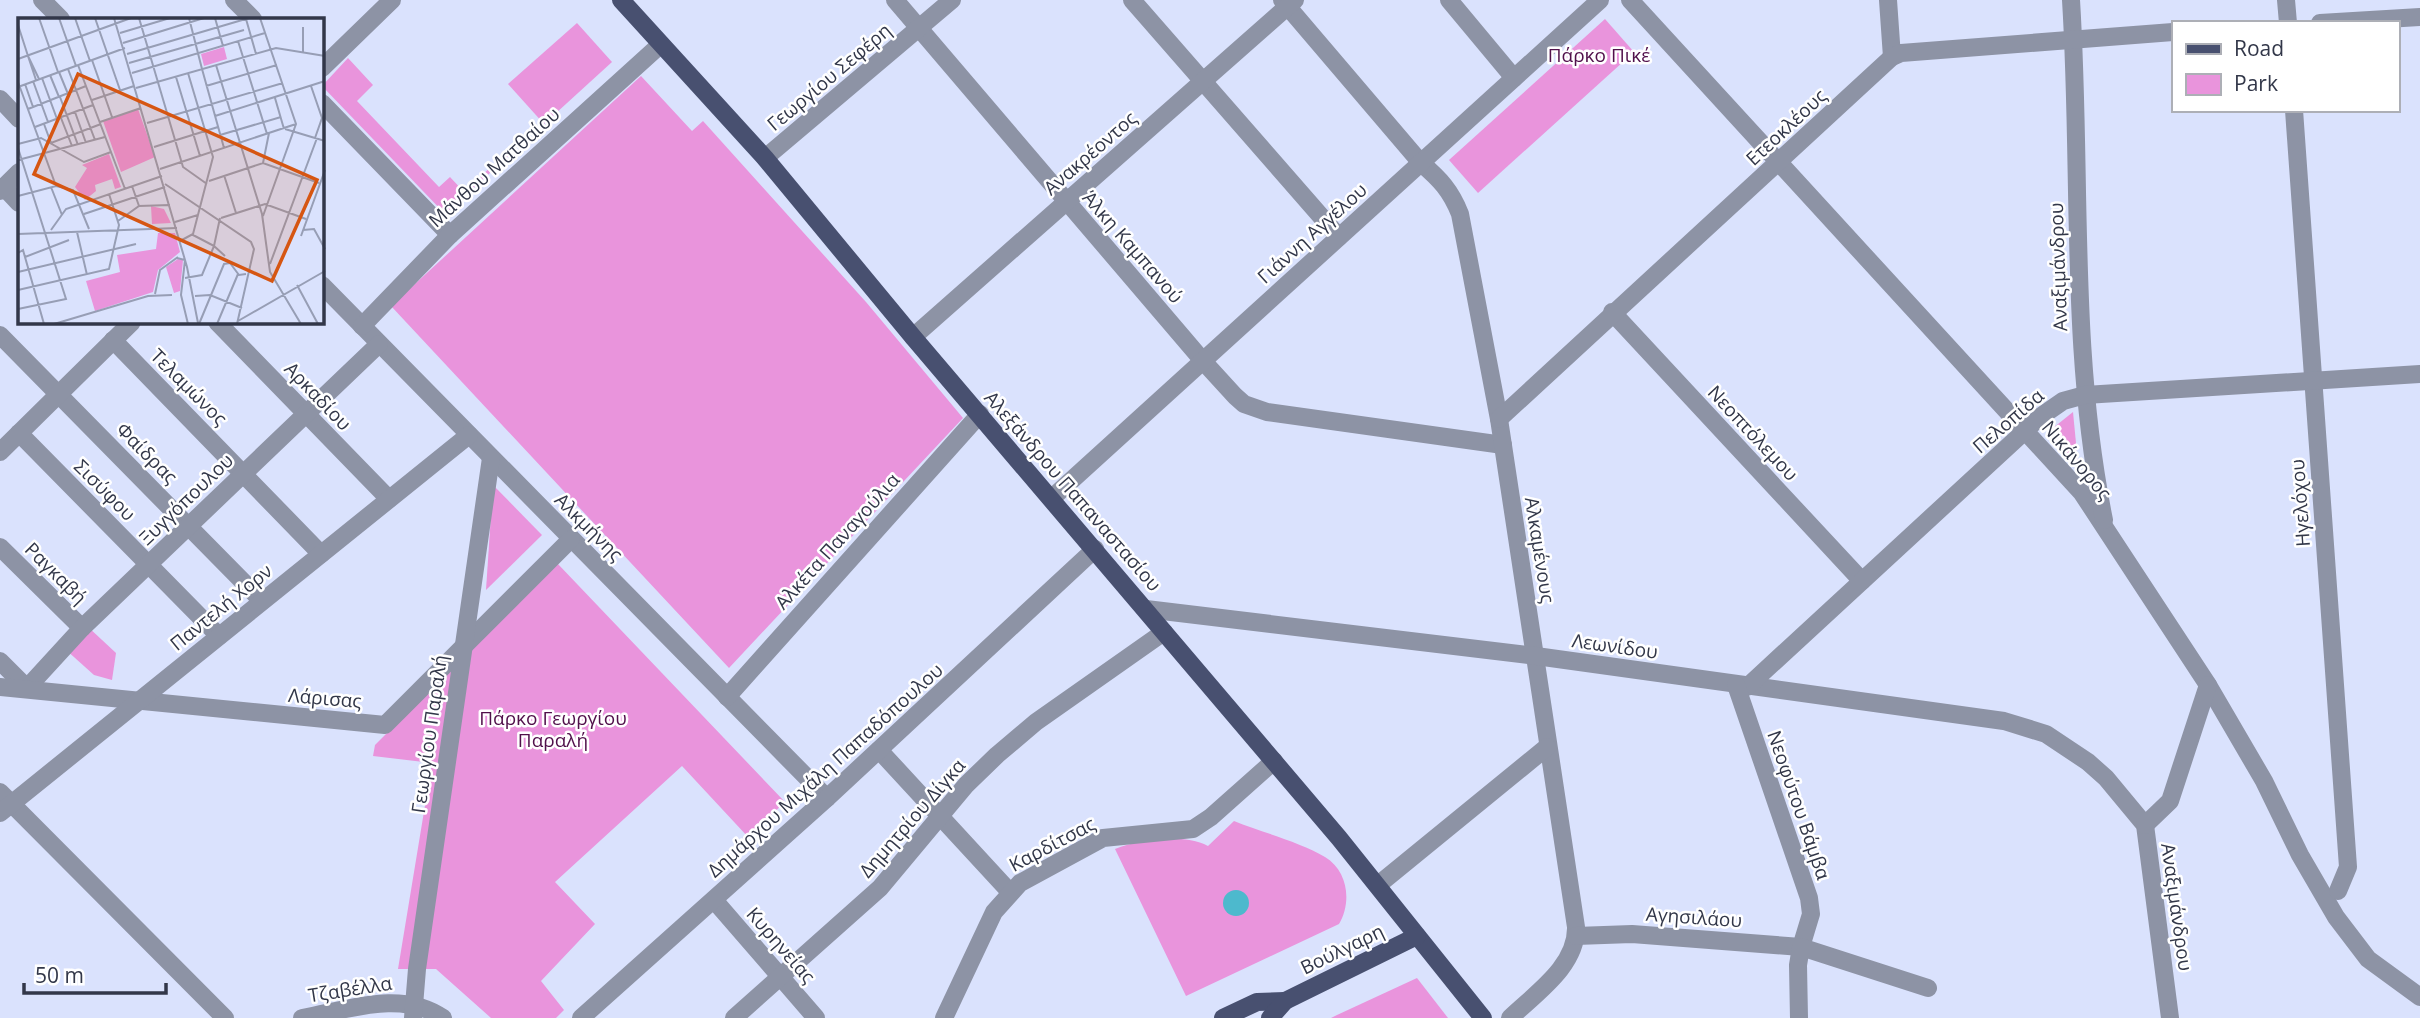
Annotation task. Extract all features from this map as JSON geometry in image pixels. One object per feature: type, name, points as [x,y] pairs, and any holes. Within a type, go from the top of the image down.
[{"type":"main road","name":"Αλεξάνδρου Παπαναστασίου","points":[[621,0],[765,158],[913,337],[1146,608],[1378,885],[1483,1018]]},
{"type":"main road","name":"Βούλγαρη","points":[[1223,1018],[1257,1002],[1285,1000],[1417,936]]},
{"type":"main road","name":"Βούλγαρη","points":[[1270,1018],[1285,1000]]},
{"type":"street","points":[[42,0],[60,18]]},
{"type":"street","points":[[234,0],[252,18]]},
{"type":"street","points":[[324,66],[392,0]]},
{"type":"street","name":"Άλκη Καμπανού","points":[[895,0],[1203,360]]},
{"type":"street","name":"Γεωργίου Σεφέρη","points":[[765,158],[952,0]]},
{"type":"street","points":[[1132,0],[1339,237]]},
{"type":"street","points":[[1449,0],[1514,78]]},
{"type":"street","name":"Γιάννη Αγγέλου","points":[[1052,498],[1600,0]]},
{"type":"street","name":"Νικάνορος","points":[[1630,0],[1777,164],[2082,493],[2208,685],[2341,924],[2375,966],[2420,997]]},
{"type":"street","points":[[1888,0],[1892,57],[1901,53],[2172,32]]},
{"type":"street","name":"Αναξιμάνδρου","points":[[2071,0],[2074,38],[2077,276],[2091,451],[2106,530]]},
{"type":"street","points":[[2286,0],[2288,21]]},
{"type":"street","name":"Ανακρέοντος","points":[[913,337],[1202,82],[1288,2]]},
{"type":"street","name":"Αλκαμένους","points":[[1288,2],[1421,163],[1453,195],[1460,214],[1499,419],[1576,936]]},
{"type":"street","points":[[2353,21],[2420,17]]},
{"type":"street","name":"Μάνθου Ματθαίου","points":[[362,326],[450,235],[660,45]]},
{"type":"street","name":"Ετεοκλέους","points":[[1499,419],[1612,312],[1892,57]]},
{"type":"street","points":[[0,99],[18,118]]},
{"type":"street","points":[[324,105],[450,235]]},
{"type":"street","name":"Ηγελόχου","points":[[2294,112],[2348,867],[2338,891]]},
{"type":"street","points":[[18,173],[2,189],[18,202]]},
{"type":"street","name":"Αλκμήνης","points":[[324,287],[827,798]]},
{"type":"street","name":"Νεοπτόλεμου","points":[[1612,312],[1862,581]]},
{"type":"street","points":[[0,452],[130,324]]},
{"type":"street","name":"Αρκαδίου","points":[[219,324],[389,499]]},
{"type":"street","name":"Φαίδρας","points":[[0,335],[262,601]]},
{"type":"street","name":"Τελαμώνος","points":[[113,340],[245,472],[321,554]]},
{"type":"street","name":"Ξυγγόπουλου","points":[[27,688],[82,628],[379,344]]},
{"type":"street","points":[[1203,360],[1235,396],[1255,409],[1503,445]]},
{"type":"street","name":"Πελοπίδα","points":[[1741,686],[1862,581],[2024,430],[2059,404],[2085,395],[2420,374]]},
{"type":"street","name":"Αλκέτα Παναγούλια","points":[[727,697],[980,414]]},
{"type":"street","name":"Σισύφου","points":[[19,433],[219,636]]},
{"type":"street","name":"Παντελή Χορν","points":[[4,803],[138,702],[469,435]]},
{"type":"street","name":"Γεωργίου Παραλή","points":[[413,1011],[491,457]]},
{"type":"street","name":"Λάρισας","points":[[0,687],[385,725],[571,539]]},
{"type":"street","name":"Ραγκαβή","points":[[0,547],[82,628]]},
{"type":"street","name":"Δημάρχου Μιχάλη Παπαδόπουλου","points":[[581,1018],[827,798],[1095,549]]},
{"type":"street","name":"Λεωνίδου","points":[[1146,608],[1536,656],[2004,721],[2038,730],[2070,749]]},
{"type":"street","name":"Δημητρίου Δίγκα","points":[[734,1018],[880,888],[965,785],[1036,722],[1164,632]]},
{"type":"street","points":[[0,661],[27,688]]},
{"type":"street","points":[[2145,825],[2170,802],[2208,685]]},
{"type":"street","name":"Νεοφύτου Βάμβα","points":[[1741,686],[1809,898],[1811,914],[1798,965],[1799,1018]]},
{"type":"street","points":[[1378,885],[1547,747]]},
{"type":"street","name":"Αναξιμάνδρου","points":[[2070,749],[2106,778],[2145,825],[2170,1018]]},
{"type":"street","points":[[879,750],[1009,891]]},
{"type":"street","name":"Καρδίτσας","points":[[944,1018],[994,912],[1009,891],[1035,873],[1102,838],[1185,830],[1203,824],[1274,761]]},
{"type":"street","points":[[4,803],[225,1018]]},
{"type":"street","name":"Κυρηνείας","points":[[714,900],[816,1018]]},
{"type":"street","name":"Αγησιλάου","points":[[1576,936],[1632,934],[1803,943],[1928,988]]},
{"type":"street","points":[[1510,1018],[1553,977],[1570,954],[1576,936]]},
{"type":"street","name":"Τζαβέλλα","points":[[302,1018],[394,1002],[413,1011],[443,1018]]},
{"type":"green space","name":"Πάρκο Πικέ","points":[[1605,19],[1634,52],[1478,193],[1449,160]]},
{"type":"green space","points":[[577,23],[612,62],[544,124],[508,84]]},
{"type":"green space","points":[[348,58],[373,85],[357,101],[439,187],[450,177],[464,192],[510,149],[513,152],[445,214],[324,88],[324,84]]},
{"type":"green space","points":[[641,76],[692,131],[703,121],[866,302],[963,418],[729,668],[391,306]]},
{"type":"green space","points":[[2073,412],[2078,464],[2048,432]]},
{"type":"green space","points":[[493,485],[542,535],[486,590]]},
{"type":"green space","name":"Πάρκο Γεωργίου Παραλή","points":[[557,563],[785,802],[748,837],[682,766],[555,882],[595,924],[541,981],[564,1010],[556,1018],[491,1018],[436,969],[398,969],[432,763],[373,756],[375,745]]},
{"type":"green space","points":[[87,626],[116,653],[112,680],[94,675],[65,649]]},
{"type":"green space","points":[[1234,821],[1304,847],[1333,863],[1346,888],[1346,906],[1339,924],[1186,996],[1115,849],[1137,842],[1162,839],[1187,840],[1208,846]]},
{"type":"green space","points":[[1417,978],[1448,1018],[1331,1018],[1337,1015]]},
{"type":"water","points":[[1236,890],[1245,894],[1249,903],[1245,912],[1236,916],[1227,912],[1223,903],[1227,894]]}]
